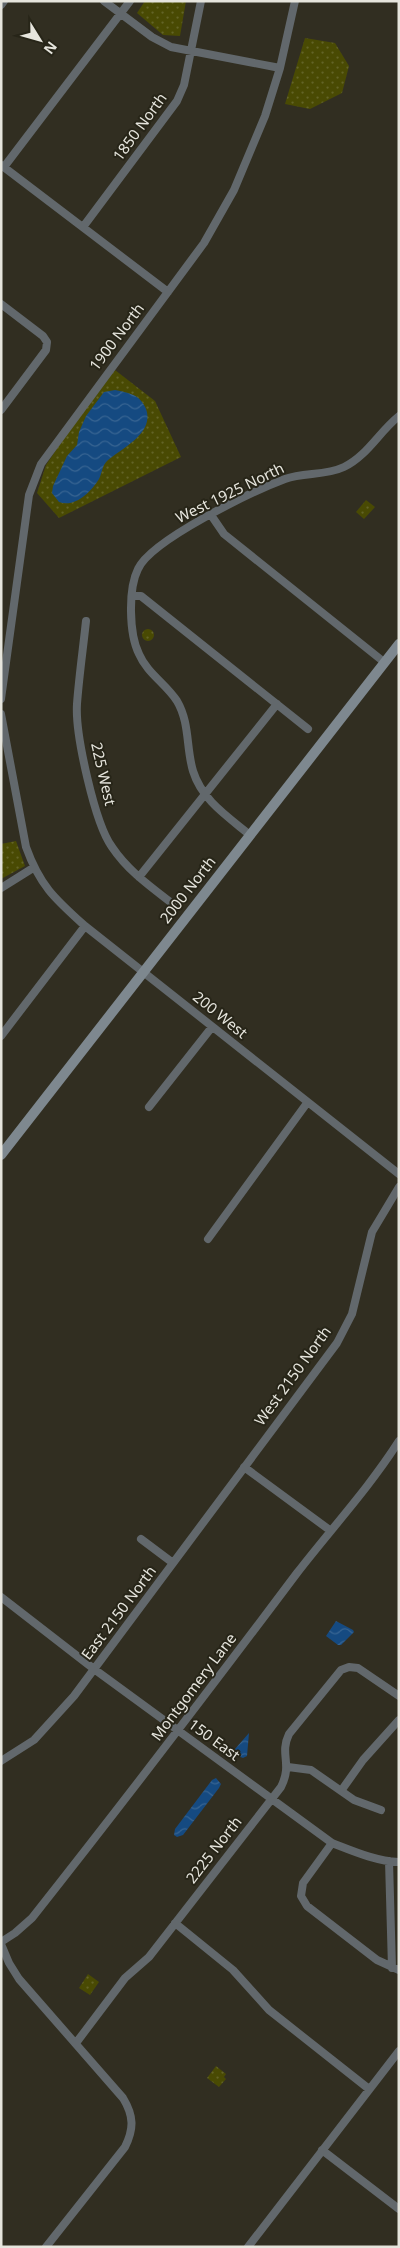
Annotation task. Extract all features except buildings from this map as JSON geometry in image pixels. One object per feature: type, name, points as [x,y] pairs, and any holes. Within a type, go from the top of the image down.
[{"type":"street","points":[[1,5],[4,1]]},
{"type":"street","points":[[104,1],[152,37],[171,47],[280,68]]},
{"type":"street","points":[[130,1],[3,165],[168,292]]},
{"type":"street","name":"1850 North","points":[[83,227],[177,101],[184,86],[201,1]]},
{"type":"street","name":"1900 North","points":[[1,700],[29,495],[41,464],[204,243],[234,190],[262,124],[280,68],[296,1]]},
{"type":"street","points":[[1,304],[48,342],[46,350],[1,410]]},
{"type":"street","name":"West 1925 North","points":[[250,835],[217,808],[205,795],[193,771],[187,732],[177,701],[147,668],[138,654],[131,620],[138,568],[147,557],[187,527],[211,515],[285,479],[327,472],[343,467],[367,449],[385,428],[399,416]]},
{"type":"street","points":[[211,515],[224,534],[384,662]]},
{"type":"street","points":[[133,596],[141,596],[308,729]]},
{"type":"street","name":"225 West","points":[[86,621],[77,706],[90,789],[110,846],[128,868],[173,904]]},
{"type":"street","name":"2000 North","points":[[1,1155],[399,644]]},
{"type":"street","points":[[139,878],[277,704]]},
{"type":"street","points":[[1,714],[26,847],[33,868],[1,888]]},
{"type":"street","name":"200 West","points":[[33,868],[52,896],[85,926],[399,1174]]},
{"type":"street","points":[[1,1036],[85,926]]},
{"type":"street","points":[[149,1107],[212,1027]]},
{"type":"street","points":[[208,1239],[307,1103]]},
{"type":"street","name":"West 2150 North","points":[[244,1466],[337,1343],[352,1314],[372,1232],[399,1187]]},
{"type":"street","name":"Montgomery Lane","points":[[1,1943],[32,1918],[179,1731],[367,1486],[399,1441]]},
{"type":"street","points":[[244,1466],[331,1531]]},
{"type":"street","name":"East 2150 North","points":[[1,1761],[34,1740],[74,1696],[244,1466]]},
{"type":"street","points":[[141,1539],[173,1563]]},
{"type":"street","name":"150 East","points":[[1,1597],[94,1669],[332,1843],[361,1854],[399,1862]]},
{"type":"street","points":[[381,1810],[368,1806],[341,1791],[311,1770],[288,1767],[284,1751],[285,1743],[289,1734],[335,1675],[349,1667],[364,1671],[399,1696]]},
{"type":"street","points":[[341,1791],[363,1760],[399,1720]]},
{"type":"street","name":"2225 North","points":[[76,2043],[125,1978],[149,1957],[175,1924],[271,1799],[286,1777],[288,1767]]},
{"type":"street","points":[[332,1843],[303,1883],[301,1896],[307,1906],[376,1960],[395,1969],[389,1861]]},
{"type":"street","points":[[175,1924],[233,1970],[269,2010],[369,2090]]},
{"type":"street","points":[[1,1943],[9,1963],[19,1979],[123,2098],[130,2110],[133,2122],[131,2134],[125,2147],[46,2247]]},
{"type":"street","points":[[248,2247],[399,2051]]},
{"type":"street","points":[[322,2150],[399,2209]]},
{"type":"shaded area","points":[[145,1],[186,1],[180,36],[163,35],[137,13]]},
{"type":"shaded area","points":[[305,38],[335,43],[349,66],[342,93],[310,109],[285,104]]},
{"type":"shaded area","points":[[115,370],[155,401],[181,457],[59,518],[37,493],[46,465]]},
{"type":"shaded area","points":[[366,500],[375,507],[364,519],[356,512]]},
{"type":"shaded area","points":[[146,629],[150,629],[154,635],[150,641],[146,641],[142,637],[142,633]]},
{"type":"shaded area","points":[[16,841],[25,866],[1,879],[1,844]]},
{"type":"shaded area","points":[[88,1974],[99,1982],[90,1995],[79,1988]]},
{"type":"shaded area","points":[[216,2066],[226,2074],[224,2077],[226,2079],[219,2087],[207,2078]]},
{"type":"water","points":[[115,390],[134,395],[141,400],[146,409],[146,426],[135,440],[107,461],[99,479],[87,494],[71,503],[59,502],[52,493],[53,486],[67,456],[77,445],[79,432],[86,416],[104,392]]},
{"type":"water","points":[[336,1621],[354,1632],[341,1645],[338,1645],[326,1636]]},
{"type":"water","points":[[249,1733],[247,1756],[243,1758],[238,1756],[235,1749]]},
{"type":"water","points":[[216,1778],[221,1784],[219,1788],[183,1835],[177,1837],[174,1835],[175,1829],[212,1780]]}]
